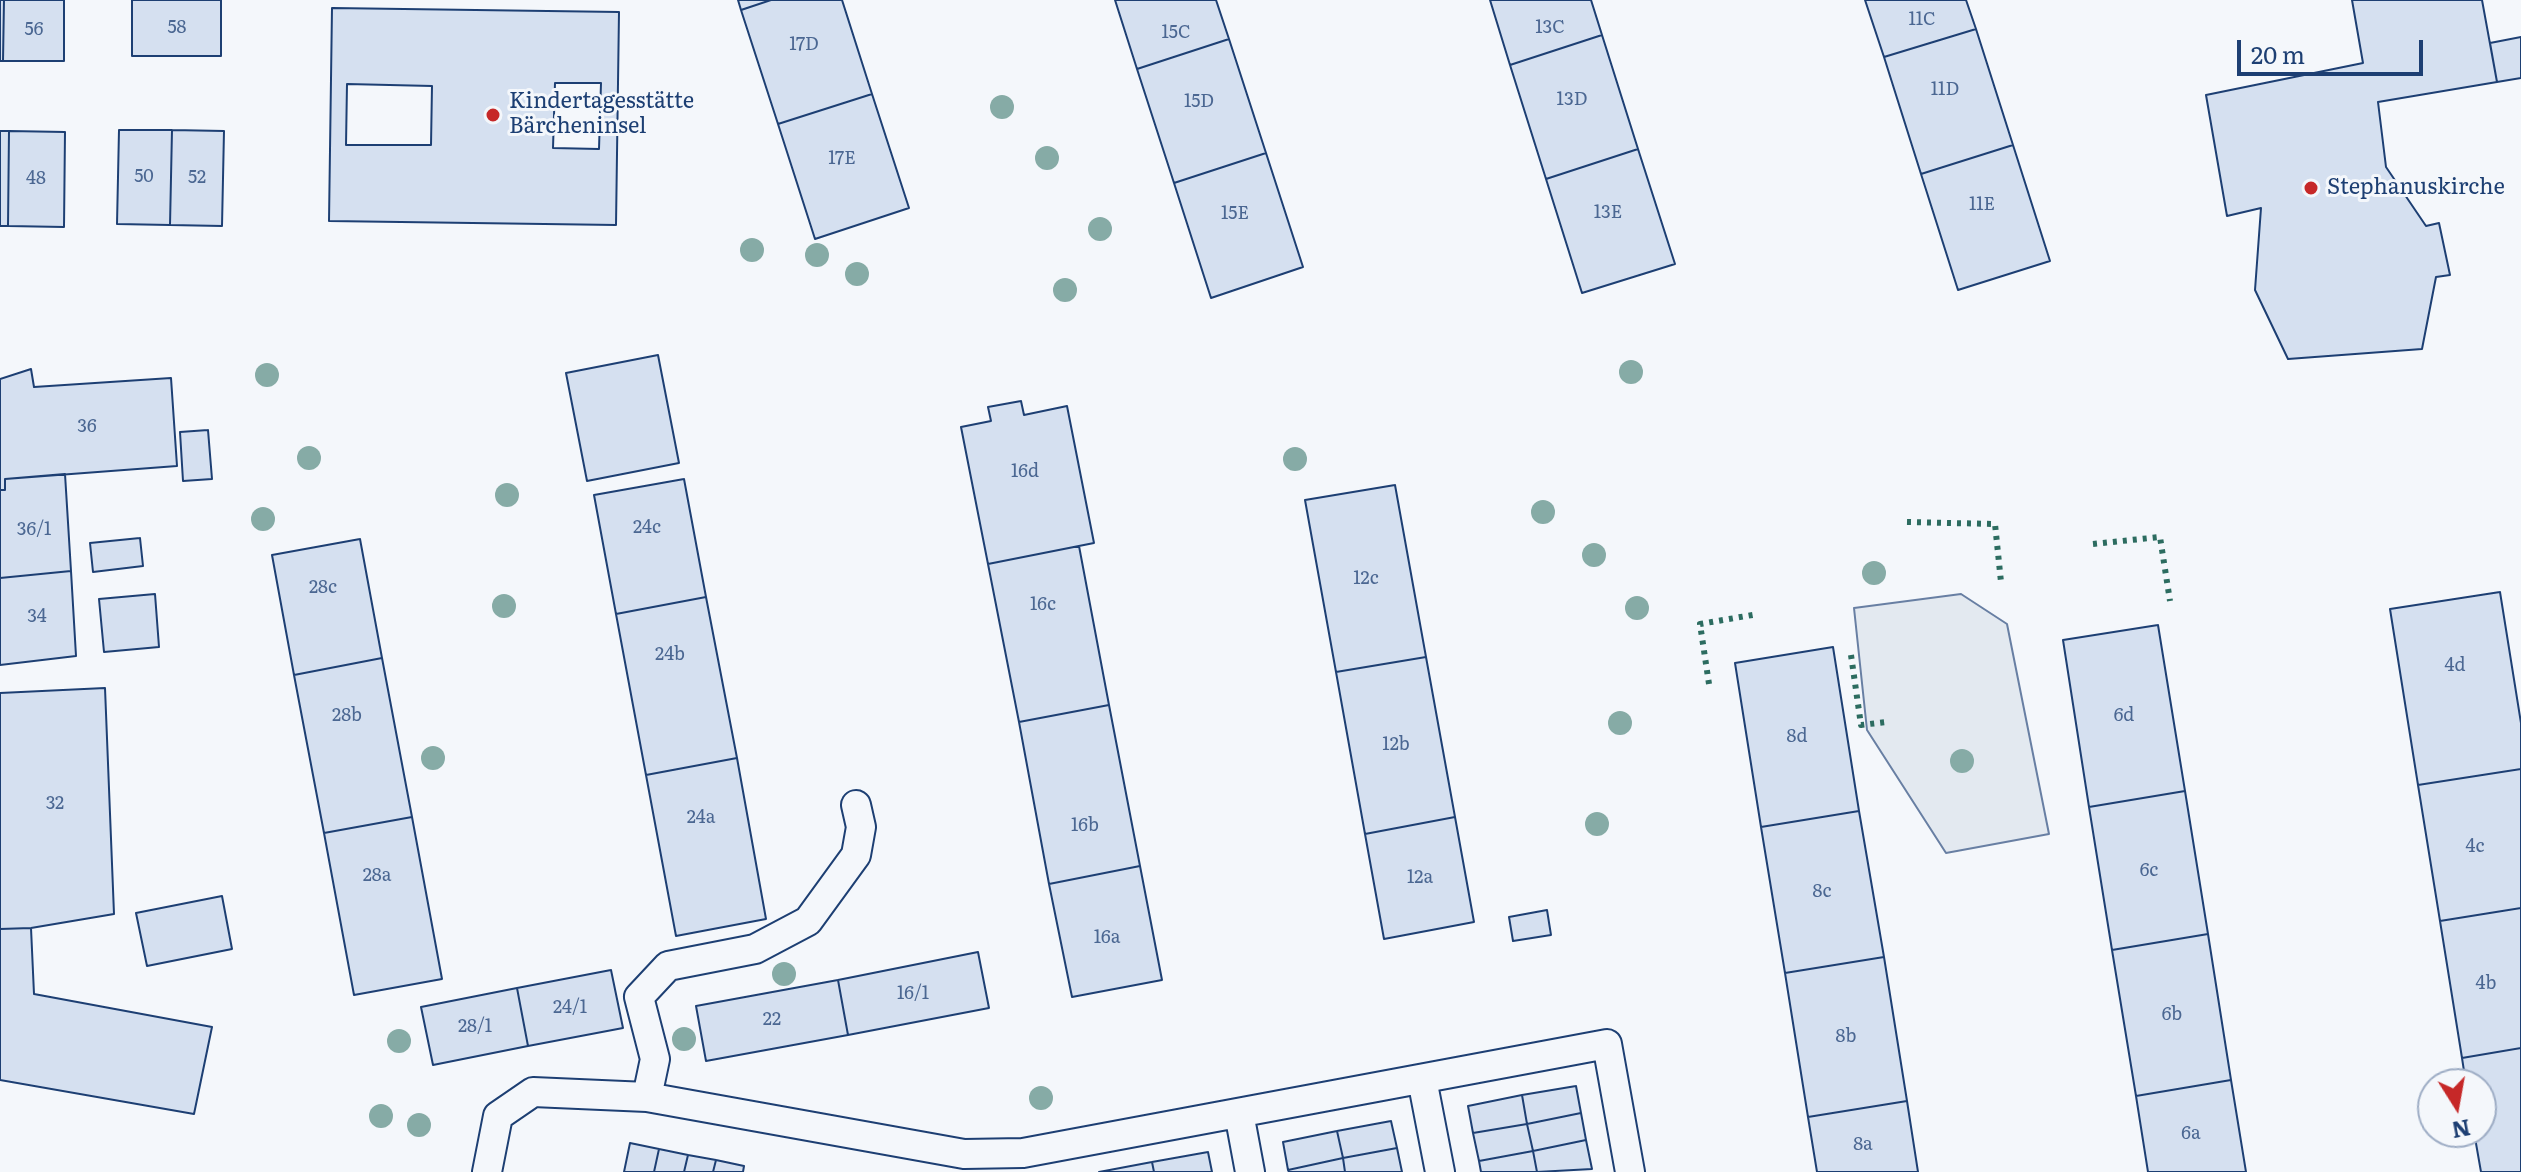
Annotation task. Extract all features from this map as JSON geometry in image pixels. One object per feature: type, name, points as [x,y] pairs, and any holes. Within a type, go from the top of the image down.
[{"type":"lane","points":[[647,1097],[655,1059],[639,997],[668,966],[755,949],[808,921],[856,855],[861,827],[856,805]]},
{"type":"lane","points":[[487,1172],[498,1116],[533,1092],[647,1097],[964,1154],[1054,1160],[1239,1113],[1607,1044],[1630,1172]]},
{"type":"lane","points":[[1422,1079],[1440,1172]]},
{"type":"lane","points":[[1239,1113],[1250,1172]]},
{"type":"shaded area","points":[[1961,594],[2007,624],[2049,834],[1946,853],[1867,730],[1854,608]]},
{"type":"building","points":[[0,0],[4,0],[3,61],[0,61]]},
{"type":"building","points":[[4,0],[64,0],[64,61],[3,61]]},
{"type":"building","points":[[132,0],[221,0],[221,56],[132,56]]},
{"type":"building","points":[[738,0],[771,0],[741,10]]},
{"type":"building","points":[[771,0],[842,0],[872,94],[778,124],[741,10]]},
{"type":"building","points":[[1115,0],[1216,0],[1229,39],[1137,69]]},
{"type":"building","points":[[1490,0],[1591,0],[1602,35],[1510,65]]},
{"type":"building","points":[[1865,0],[1966,0],[1976,29],[1884,57]]},
{"type":"building","name":"Stephanuskirche","points":[[2352,0],[2482,0],[2497,82],[2378,102],[2386,167],[2426,226],[2439,223],[2450,275],[2436,277],[2422,349],[2288,359],[2255,290],[2261,208],[2227,216],[2206,95],[2363,63]]},
{"type":"building","name":"Kindertagesstätte Bärcheninsel","points":[[332,8],[619,12],[616,225],[329,221]],"holes":[[[555,83],[601,83],[599,149],[553,148]],[[347,84],[432,86],[431,145],[346,145]]]},
{"type":"building","points":[[1976,29],[2013,145],[1921,174],[1884,57]]},
{"type":"building","points":[[1602,35],[1638,149],[1546,179],[1510,65]]},
{"type":"building","points":[[2521,37],[2521,78],[2497,82],[2490,43]]},
{"type":"building","points":[[1229,39],[1266,153],[1174,183],[1137,69]]},
{"type":"building","points":[[872,94],[909,208],[815,239],[778,124]]},
{"type":"building","points":[[119,130],[172,130],[170,225],[117,224]]},
{"type":"building","points":[[172,130],[224,131],[222,226],[170,225]]},
{"type":"building","points":[[0,131],[9,131],[8,226],[0,226]]},
{"type":"building","points":[[9,131],[65,132],[64,227],[8,226]]},
{"type":"building","points":[[2013,145],[2050,261],[1958,290],[1921,174]]},
{"type":"building","points":[[1638,149],[1675,264],[1582,293],[1546,179]]},
{"type":"building","points":[[1266,153],[1303,267],[1211,298],[1174,183]]},
{"type":"building","points":[[658,355],[679,463],[587,481],[566,373]]},
{"type":"building","points":[[31,369],[34,387],[171,378],[177,466],[5,479],[5,490],[0,490],[0,379]]},
{"type":"building","points":[[1021,401],[1024,415],[1067,406],[1094,543],[988,564],[961,427],[991,421],[988,407]]},
{"type":"building","points":[[208,430],[212,479],[183,481],[180,432]]},
{"type":"building","points":[[65,474],[71,571],[0,578],[0,490],[5,490],[5,479]]},
{"type":"building","points":[[684,479],[706,597],[616,614],[594,495]]},
{"type":"building","points":[[1395,485],[1426,657],[1336,672],[1305,500]]},
{"type":"building","points":[[140,538],[143,566],[93,572],[90,543]]},
{"type":"building","points":[[360,539],[382,658],[294,675],[272,555]]},
{"type":"building","points":[[1079,546],[1109,705],[1019,722],[988,564]]},
{"type":"building","points":[[71,571],[76,656],[0,665],[0,578]]},
{"type":"building","points":[[2500,592],[2521,723],[2521,769],[2418,785],[2390,609]]},
{"type":"building","points":[[155,594],[159,647],[104,652],[99,599]]},
{"type":"building","points":[[706,597],[737,758],[646,775],[616,614]]},
{"type":"building","points":[[2158,625],[2185,791],[2089,807],[2063,640]]},
{"type":"building","points":[[1833,647],[1859,811],[1761,827],[1735,663]]},
{"type":"building","points":[[1426,657],[1455,817],[1365,834],[1336,672]]},
{"type":"building","points":[[382,658],[412,817],[324,833],[294,675]]},
{"type":"building","points":[[105,688],[114,914],[31,928],[0,929],[0,693]]},
{"type":"building","points":[[1109,705],[1140,866],[1049,884],[1019,722]]},
{"type":"building","points":[[737,758],[766,919],[676,936],[646,775]]},
{"type":"building","points":[[2521,769],[2521,908],[2440,921],[2418,785]]},
{"type":"building","points":[[2185,791],[2208,934],[2112,950],[2089,807]]},
{"type":"building","points":[[1859,811],[1884,957],[1785,973],[1761,827]]},
{"type":"building","points":[[412,817],[442,979],[354,995],[324,833]]},
{"type":"building","points":[[1455,817],[1474,922],[1384,939],[1365,834]]},
{"type":"building","points":[[1140,866],[1162,980],[1072,997],[1049,884]]},
{"type":"building","points":[[222,896],[232,949],[147,966],[136,913]]},
{"type":"building","points":[[2521,908],[2521,1048],[2462,1058],[2440,921]]},
{"type":"building","points":[[1547,910],[1551,935],[1513,941],[1509,917]]},
{"type":"building","points":[[31,928],[34,994],[212,1027],[194,1114],[0,1080],[0,929]]},
{"type":"building","points":[[2208,934],[2231,1080],[2136,1096],[2112,950]]},
{"type":"building","points":[[978,952],[989,1008],[848,1035],[838,980]]},
{"type":"building","points":[[1884,957],[1907,1101],[1808,1117],[1785,973]]},
{"type":"building","points":[[611,970],[623,1028],[528,1046],[517,988]]},
{"type":"building","points":[[838,980],[848,1035],[706,1061],[696,1006]]},
{"type":"building","points":[[517,988],[528,1046],[433,1065],[421,1007]]},
{"type":"building","points":[[2521,1048],[2521,1172],[2481,1172],[2477,1148],[2497,1148],[2497,1068],[2464,1068],[2462,1058]]},
{"type":"building","points":[[2231,1080],[2246,1172],[2148,1172],[2136,1096]]},
{"type":"building","points":[[1576,1086],[1581,1113],[1527,1124],[1522,1095]]},
{"type":"building","points":[[1522,1095],[1527,1124],[1473,1133],[1468,1106]]},
{"type":"building","points":[[1907,1101],[1918,1172],[1817,1172],[1808,1117]]},
{"type":"building","points":[[1581,1113],[1586,1140],[1533,1151],[1527,1124]]},
{"type":"building","points":[[1391,1121],[1397,1148],[1343,1158],[1337,1131]]},
{"type":"building","points":[[1527,1124],[1533,1151],[1479,1161],[1473,1133]]},
{"type":"building","points":[[1337,1131],[1343,1158],[1288,1170],[1283,1142]]},
{"type":"building","points":[[1586,1140],[1592,1169],[1537,1172],[1533,1151]]},
{"type":"building","points":[[630,1143],[659,1149],[654,1172],[624,1172]]},
{"type":"building","points":[[1397,1148],[1402,1172],[1345,1172],[1343,1158]]},
{"type":"building","points":[[659,1149],[688,1155],[684,1172],[654,1172]]},
{"type":"building","points":[[1533,1151],[1537,1172],[1481,1172],[1479,1161]]},
{"type":"building","points":[[1208,1152],[1212,1172],[1154,1172],[1152,1162]]},
{"type":"building","points":[[688,1155],[716,1160],[713,1172],[684,1172]]},
{"type":"building","points":[[1343,1158],[1345,1172],[1288,1170]]},
{"type":"building","points":[[716,1160],[744,1166],[743,1172],[713,1172]]},
{"type":"building","points":[[1152,1162],[1154,1172],[1099,1172]]},
{"type":"hedge","points":[[1907,522],[1995,524],[2001,582]]},
{"type":"hedge","points":[[2093,544],[2160,537],[2170,601]]},
{"type":"hedge","points":[[1709,684],[1700,624],[1758,614]]},
{"type":"hedge","points":[[1851,655],[1861,725],[1886,722]]},
{"type":"place","name":"Kindertagesstätte Bärcheninsel","points":[[493,115]]},
{"type":"place","name":"Stephanuskirche","points":[[2311,188]]}]
